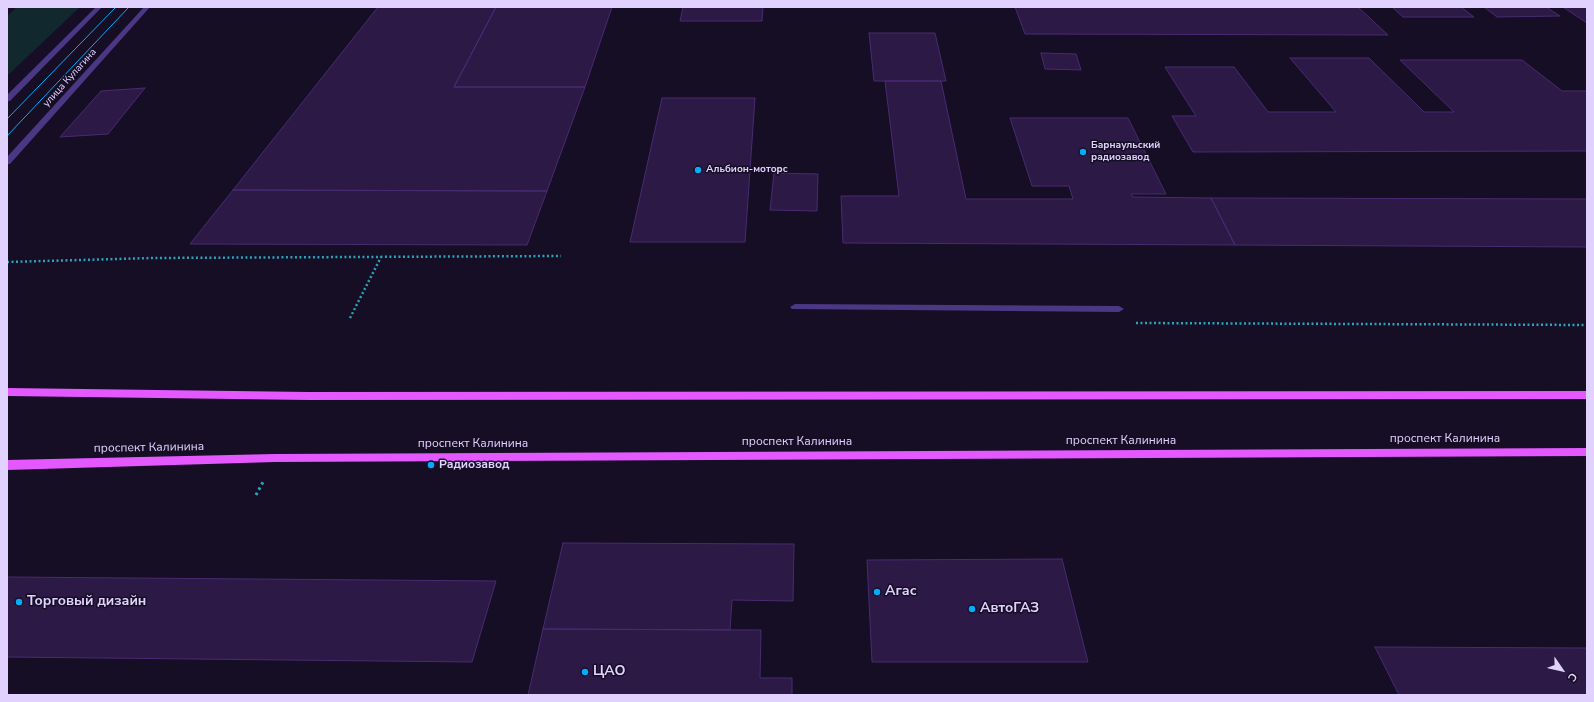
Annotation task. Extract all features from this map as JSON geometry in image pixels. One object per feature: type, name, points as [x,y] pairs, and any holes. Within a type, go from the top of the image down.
[{"type":"main road","points":[[7,392],[309,396],[1587,395]]},
{"type":"main road","points":[[7,399],[26,393]]},
{"type":"main road","name":"проспект Калинина","points":[[7,464],[275,458],[1587,452]]},
{"type":"street","points":[[7,99],[99,7]]},
{"type":"street","name":"улица Кулагина","points":[[7,162],[147,7]]},
{"type":"street","points":[[795,307],[1119,309]]},
{"type":"path","points":[[7,262],[151,258],[561,256]]},
{"type":"path","points":[[350,318],[381,257]]},
{"type":"path","points":[[1132,323],[1587,325]]},
{"type":"green space","points":[[17,7],[80,7],[7,76],[7,16]]},
{"type":"building","points":[[378,7],[496,7],[454,87],[585,87],[547,191],[233,190]]},
{"type":"building","points":[[496,7],[612,7],[585,87],[454,87]]},
{"type":"building","points":[[683,7],[763,7],[762,21],[680,21]]},
{"type":"building","points":[[1015,7],[1358,7],[1388,35],[1025,34]]},
{"type":"building","points":[[1392,7],[1461,7],[1474,17],[1403,17]]},
{"type":"building","points":[[1484,7],[1546,7],[1560,16],[1497,17]]},
{"type":"building","points":[[1563,7],[1587,7],[1587,23]]},
{"type":"building","points":[[869,33],[935,33],[946,81],[874,81]]},
{"type":"building","points":[[1041,53],[1076,54],[1081,70],[1045,69]]},
{"type":"building","points":[[1290,58],[1369,58],[1424,112],[1454,112],[1400,60],[1522,60],[1562,91],[1587,91],[1587,151],[1193,152],[1172,116],[1196,116],[1165,67],[1234,67],[1268,112],[1336,112]]},
{"type":"building","name":"Барнаульский радиозавод","points":[[885,81],[941,81],[966,199],[1073,199],[1069,186],[1032,186],[1010,118],[1128,118],[1166,194],[1131,194],[1133,197],[1211,198],[1235,245],[843,243],[841,196],[899,196]]},
{"type":"building","points":[[145,88],[108,134],[60,137],[101,91]]},
{"type":"building","name":"Альбион-моторс","points":[[662,98],[755,98],[745,242],[630,242]]},
{"type":"building","points":[[774,173],[818,174],[817,211],[770,210]]},
{"type":"building","points":[[233,190],[547,191],[527,245],[190,244]]},
{"type":"building","points":[[1211,198],[1587,199],[1587,247],[1235,245]]},
{"type":"building","points":[[563,543],[794,544],[793,601],[732,600],[730,630],[543,629]]},
{"type":"building","points":[[1062,559],[1088,662],[872,662],[867,560]]},
{"type":"building","points":[[7,577],[496,581],[472,662],[7,657]]},
{"type":"building","points":[[543,629],[761,630],[760,678],[792,678],[792,695],[528,695]]},
{"type":"building","points":[[1375,647],[1587,648],[1587,695],[1399,695]]},
{"type":"tram line","points":[[7,119],[116,7]]},
{"type":"tram line","points":[[7,136],[129,7]]},
{"type":"place","name":"Барнаульский радиозавод","points":[[1083,152]]},
{"type":"place","name":"Альбион-моторс","points":[[698,170]]},
{"type":"place","name":"Радиозавод","points":[[431,465]]},
{"type":"place","name":"Агас","points":[[877,592]]},
{"type":"place","name":"Торговый дизайн","points":[[19,602]]},
{"type":"place","name":"АвтоГАЗ","points":[[972,609]]},
{"type":"place","name":"ЦАО","points":[[585,672]]}]
